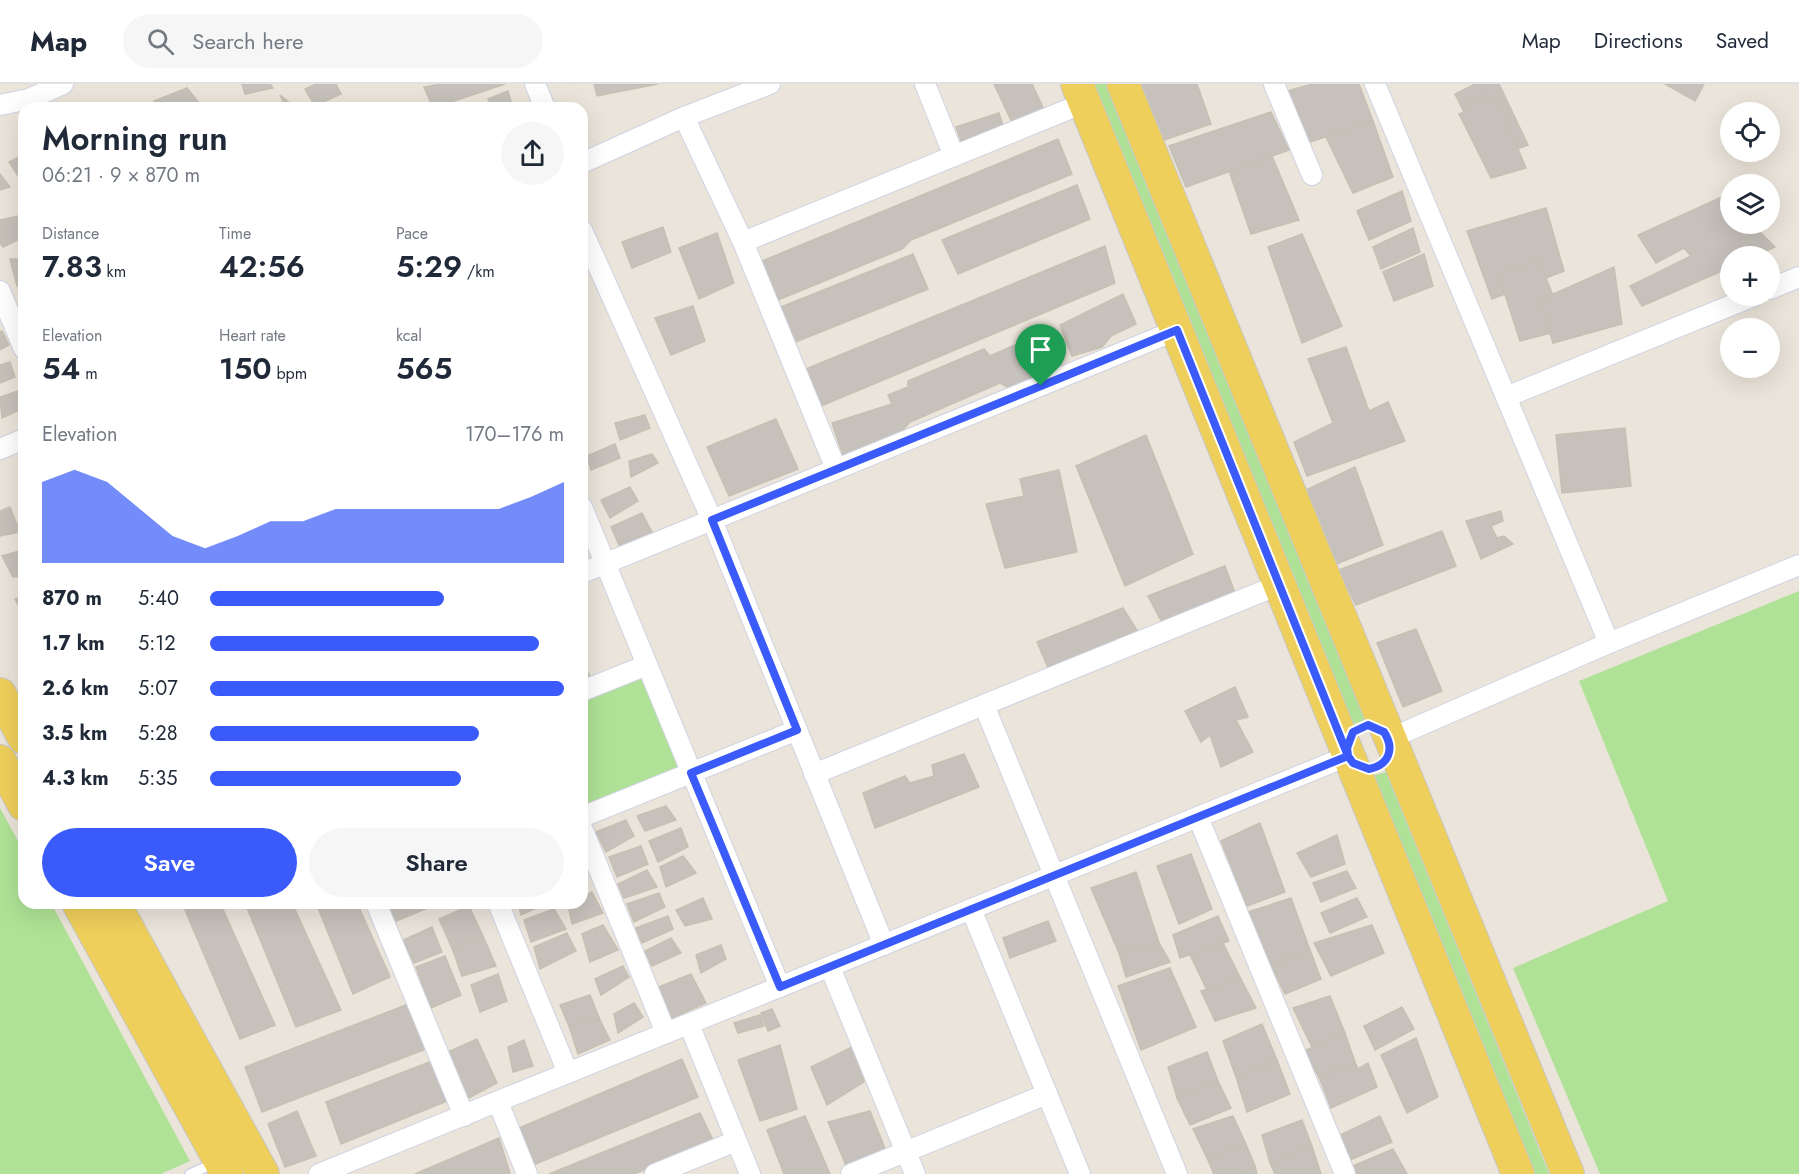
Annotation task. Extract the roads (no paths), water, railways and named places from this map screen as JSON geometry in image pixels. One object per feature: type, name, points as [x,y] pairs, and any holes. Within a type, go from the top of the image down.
[{"type":"main road","points":[[1123,84],[1568,1174]]},
{"type":"main road","points":[[1081,94],[1281,584],[1510,1171]]},
{"type":"main road","points":[[0,694],[18,727]]},
{"type":"main road","points":[[1348,756],[1360,767],[1377,767],[1389,755],[1389,739]]},
{"type":"main road","points":[[0,761],[18,794]]},
{"type":"main road","points":[[81,909],[223,1168]]},
{"type":"main road","points":[[117,909],[262,1174]]},
{"type":"street","points":[[33,102],[63,84]]},
{"type":"street","points":[[535,84],[542,102]]},
{"type":"street","points":[[588,160],[684,117],[770,84]]},
{"type":"street","points":[[925,84],[954,156]]},
{"type":"street","points":[[1274,84],[1312,175]]},
{"type":"street","points":[[1375,84],[1609,643]]},
{"type":"street","points":[[743,242],[954,156],[1081,94]]},
{"type":"street","points":[[0,105],[18,104]]},
{"type":"street","points":[[684,117],[743,242],[836,469]]},
{"type":"street","points":[[588,243],[712,520],[884,945]]},
{"type":"street","points":[[1780,285],[1799,277]]},
{"type":"street","points":[[0,291],[18,335]]},
{"type":"street","points":[[1506,397],[1729,306]]},
{"type":"street","points":[[588,570],[1177,330]]},
{"type":"street","points":[[0,449],[18,442]]},
{"type":"street","points":[[588,522],[780,987]]},
{"type":"street","points":[[1389,739],[1609,643],[1799,565]]},
{"type":"street","points":[[814,774],[1281,584]]},
{"type":"street","points":[[588,689],[647,665]]},
{"type":"street","points":[[984,705],[1177,1174]]},
{"type":"street","points":[[588,815],[797,730]]},
{"type":"street","points":[[320,1174],[1348,756]]},
{"type":"street","points":[[1198,817],[1345,1174]]},
{"type":"street","points":[[588,843],[666,1033]]},
{"type":"street","points":[[378,909],[464,1116]]},
{"type":"street","points":[[500,909],[568,1073]]},
{"type":"street","points":[[971,909],[1080,1174]]},
{"type":"street","points":[[830,967],[915,1174]]},
{"type":"street","points":[[688,1024],[750,1174]]},
{"type":"street","points":[[851,1174],[1047,1094]]},
{"type":"street","points":[[498,1102],[527,1174]]},
{"type":"street","points":[[655,1174],[736,1141]]},
{"type":"lane","points":[[190,1174],[223,1168]]}]
